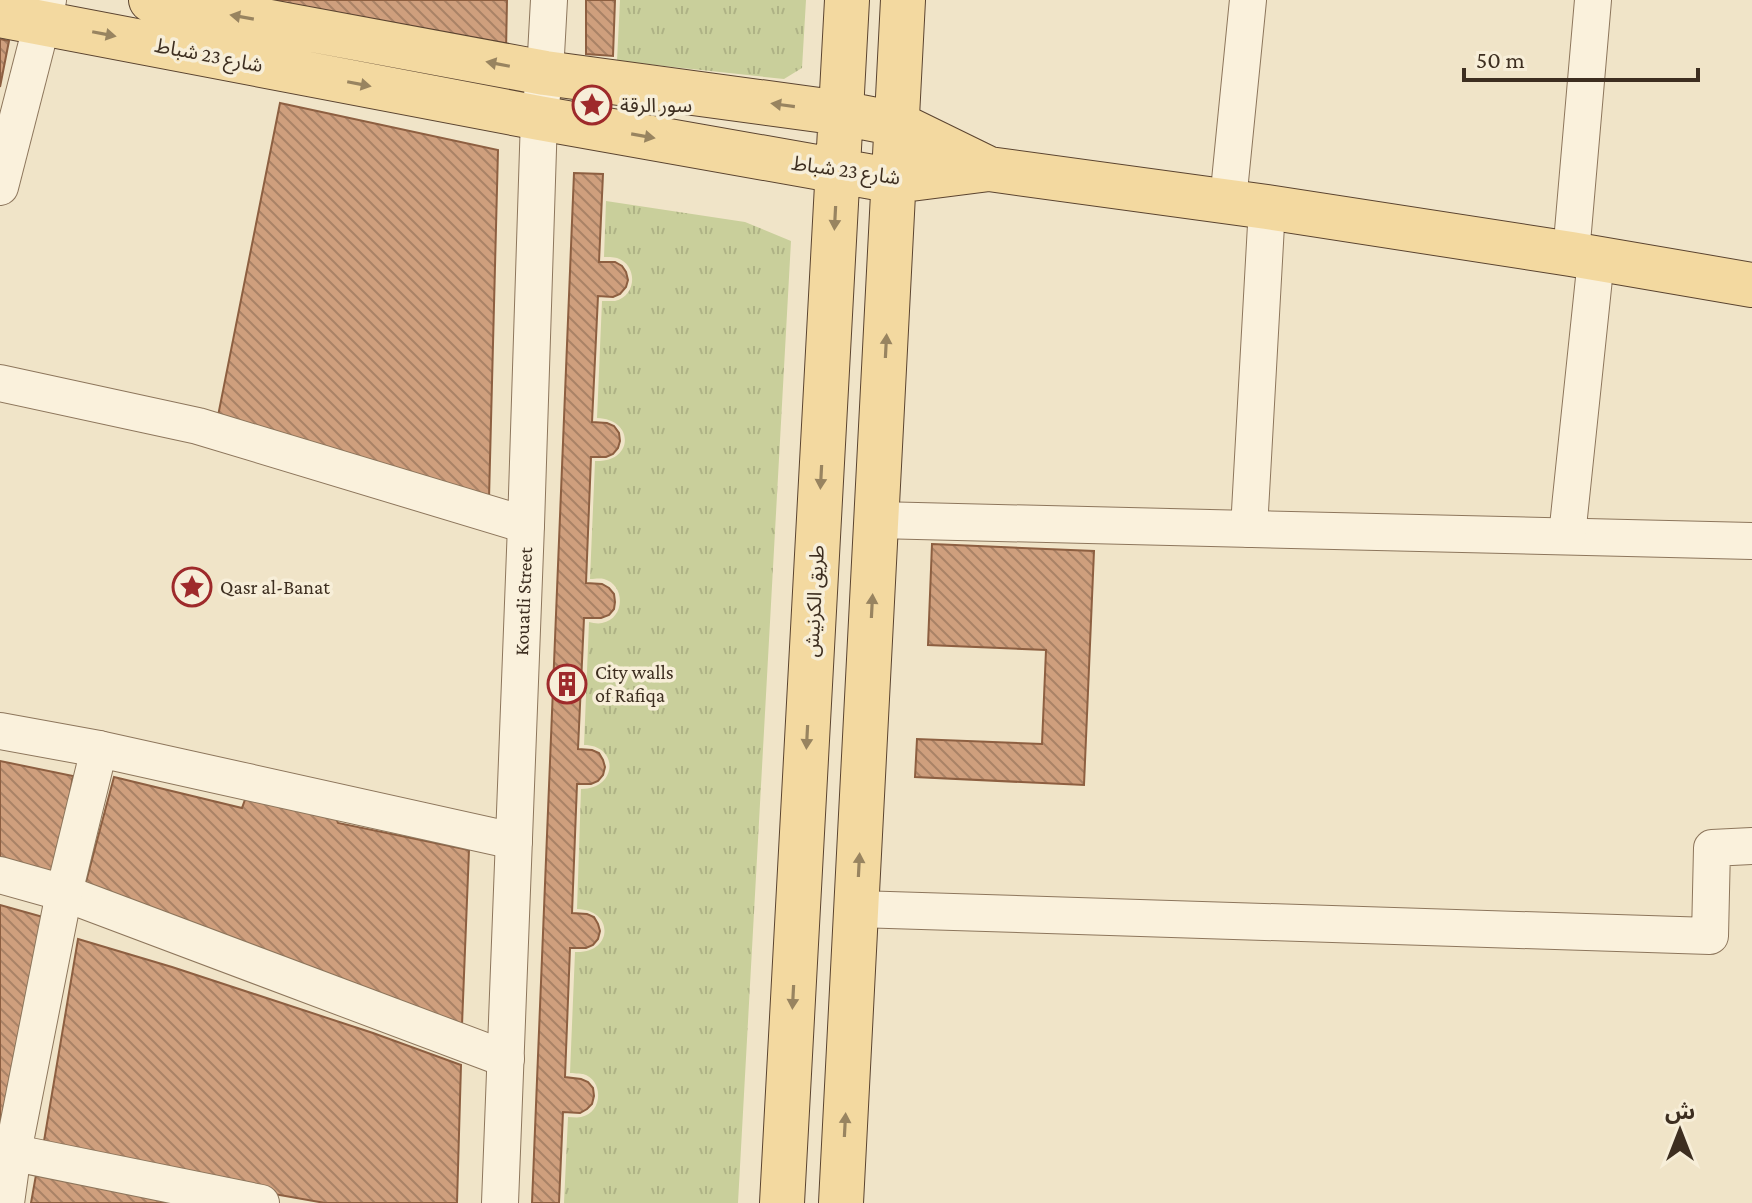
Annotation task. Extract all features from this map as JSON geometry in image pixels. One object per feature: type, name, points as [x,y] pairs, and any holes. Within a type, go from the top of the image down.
[{"type":"main road","points":[[151,0],[545,73],[841,113],[897,124],[989,169],[1248,204],[1752,285]]},
{"type":"main road","name":"طريق الكرنيش","points":[[782,1203],[847,0]]},
{"type":"main road","points":[[841,1203],[903,0]]},
{"type":"main road","name":"شارع 23 شباط","points":[[0,15],[45,11],[539,118],[895,181],[989,169]]},
{"type":"street","name":"Kouatli Street","points":[[500,1203],[539,118],[549,0]]},
{"type":"street","points":[[1248,0],[1249,529]]},
{"type":"street","points":[[1567,536],[1583,257],[1593,0]]},
{"type":"street","points":[[0,187],[45,11]]},
{"type":"street","points":[[0,383],[198,426],[526,525]]},
{"type":"street","points":[[877,520],[1752,541]]},
{"type":"street","points":[[0,731],[99,749],[514,841]]},
{"type":"street","points":[[6,1203],[6,1151],[99,749]]},
{"type":"street","points":[[857,909],[1710,936],[1712,848],[1752,846]]},
{"type":"street","points":[[0,875],[64,893],[506,1059]]},
{"type":"street","points":[[6,1151],[261,1203]]},
{"type":"green space","points":[[620,0],[806,0],[802,68],[784,79],[617,61]]},
{"type":"green space","points":[[606,201],[745,222],[791,241],[738,1203],[564,1203],[568,1117],[588,1114],[594,1109],[598,1096],[590,1077],[570,1073],[575,952],[588,951],[597,946],[604,932],[598,916],[577,909],[581,789],[602,782],[610,767],[604,752],[584,745],[589,622],[610,620],[619,609],[620,602],[611,582],[590,579],[595,461],[608,460],[617,455],[625,441],[618,425],[597,418],[602,301],[622,298],[628,293],[632,280],[629,267],[624,262],[604,257]]},
{"type":"building","points":[[269,0],[507,0],[506,52]]},
{"type":"building","points":[[586,0],[615,0],[613,56],[586,54]]},
{"type":"building","points":[[0,39],[9,41],[0,87]]},
{"type":"building","points":[[280,103],[498,150],[489,499],[216,426]]},
{"type":"building","name":"City walls of Rafiqa","points":[[574,173],[603,174],[599,262],[615,262],[622,266],[628,280],[620,294],[598,296],[592,422],[614,426],[620,441],[613,454],[591,457],[586,583],[602,584],[609,588],[615,602],[609,615],[584,618],[578,749],[599,753],[605,767],[598,781],[577,784],[572,913],[594,917],[600,931],[593,945],[570,948],[565,1077],[588,1082],[594,1096],[592,1104],[580,1113],[563,1112],[559,1203],[532,1203]]},
{"type":"building","points":[[932,544],[1094,551],[1084,785],[915,777],[917,739],[1042,744],[1046,650],[928,645]]},
{"type":"building","points":[[0,761],[73,776],[56,878],[0,862]]},
{"type":"building","points":[[114,777],[242,808],[247,794],[333,811],[338,823],[469,850],[462,1025],[83,893]]},
{"type":"building","points":[[0,905],[50,919],[0,1138]]},
{"type":"building","points":[[78,939],[373,1033],[461,1065],[457,1203],[325,1203],[42,1153]]},
{"type":"building","points":[[36,1175],[184,1203],[31,1203]]},
{"type":"place","name":"سور الرقة","points":[[592,105]]},
{"type":"place","name":"Qasr al-Banat","points":[[192,587]]},
{"type":"place","name":"City walls of Rafiqa","points":[[567,684]]}]
